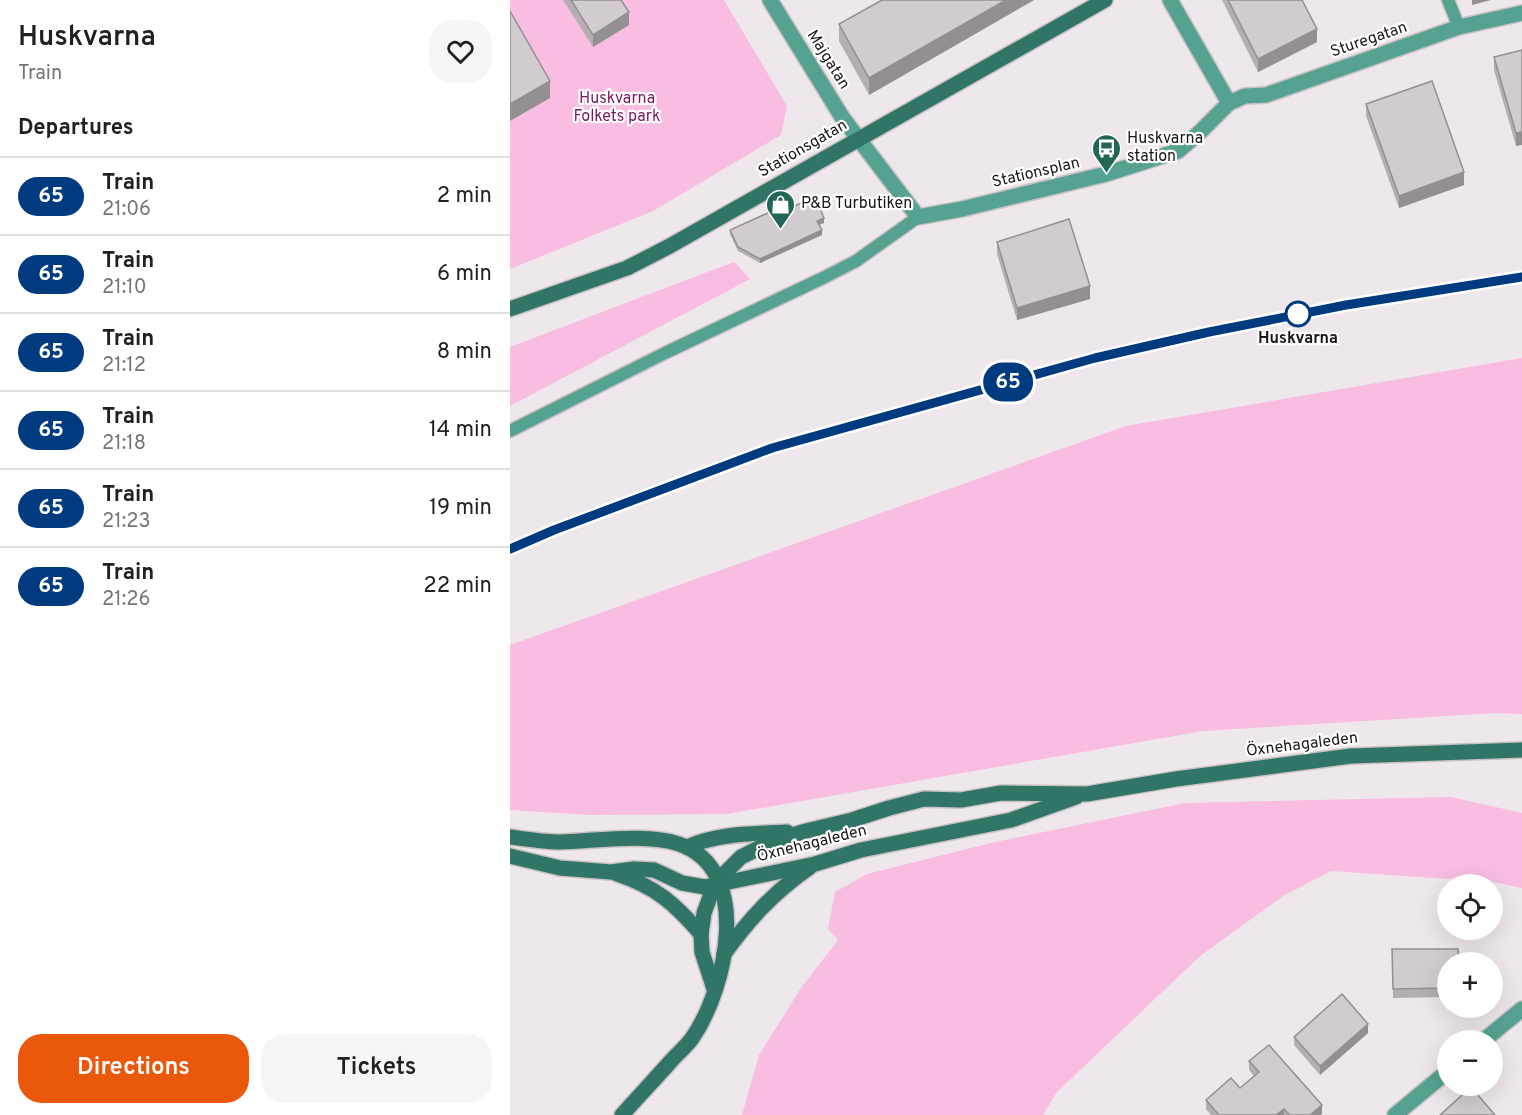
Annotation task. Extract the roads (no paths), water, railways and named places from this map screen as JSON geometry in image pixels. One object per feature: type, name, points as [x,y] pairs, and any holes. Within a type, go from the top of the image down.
[{"type":"street","name":"Majgatan","points":[[770,0],[858,139]]},
{"type":"street","name":"Stationsgatan","points":[[510,309],[627,268],[1105,0]]},
{"type":"street","points":[[1170,0],[1228,103]]},
{"type":"street","name":"Sturegatan","points":[[1228,103],[1245,96],[1266,95],[1459,27],[1522,13]]},
{"type":"street","name":"Stationsplan","points":[[918,217],[962,209],[1106,174],[1178,151],[1199,134],[1228,103]]},
{"type":"street","points":[[858,139],[918,217]]},
{"type":"street","name":"Öxnehagaleden","points":[[510,856],[560,868],[611,872],[634,869],[654,870],[682,883],[705,887],[815,864],[861,850],[1011,820],[1087,794],[1176,779],[1352,756],[1522,750]]},
{"type":"street","name":"Öxnehagaleden","points":[[719,884],[732,865],[741,857],[773,842],[924,799],[961,800],[1001,793],[1087,794]]},
{"type":"street","name":"Öxnehagaleden","points":[[687,847],[725,835],[806,831]]},
{"type":"street","points":[[510,837],[557,842],[656,839],[687,847],[706,860],[719,884],[726,902],[727,925],[723,955],[705,1015],[692,1039],[622,1115]]},
{"type":"street","points":[[723,955],[748,921],[770,898],[815,864]]},
{"type":"street","points":[[611,872],[640,882],[667,898],[701,934]]},
{"type":"street","points":[[714,989],[702,952],[701,934],[704,913],[711,894],[719,884]]},
{"type":"street","points":[[1496,1030],[1522,1009]]},
{"type":"street","points":[[1395,1115],[1437,1080]]},
{"type":"lane","points":[[1448,0],[1459,27]]},
{"type":"lane","points":[[510,431],[856,261],[918,217]]},
{"type":"railway","points":[[510,549],[554,529],[772,448],[1095,358],[1209,332],[1346,305],[1522,277]]},
{"type":"train","name":"65","points":[[510,549],[554,530],[772,448],[1095,358],[1209,332],[1346,305],[1522,277]]},
{"type":"place","name":"Huskvarna station","points":[[1106,174]]},
{"type":"place","name":"P&B Turbutiken","points":[[780,230]]},
{"type":"place","name":"Huskvarna","points":[[1298,314]]},
{"type":"park label","name":"Huskvarna Folkets park","points":[[617,108]]}]
